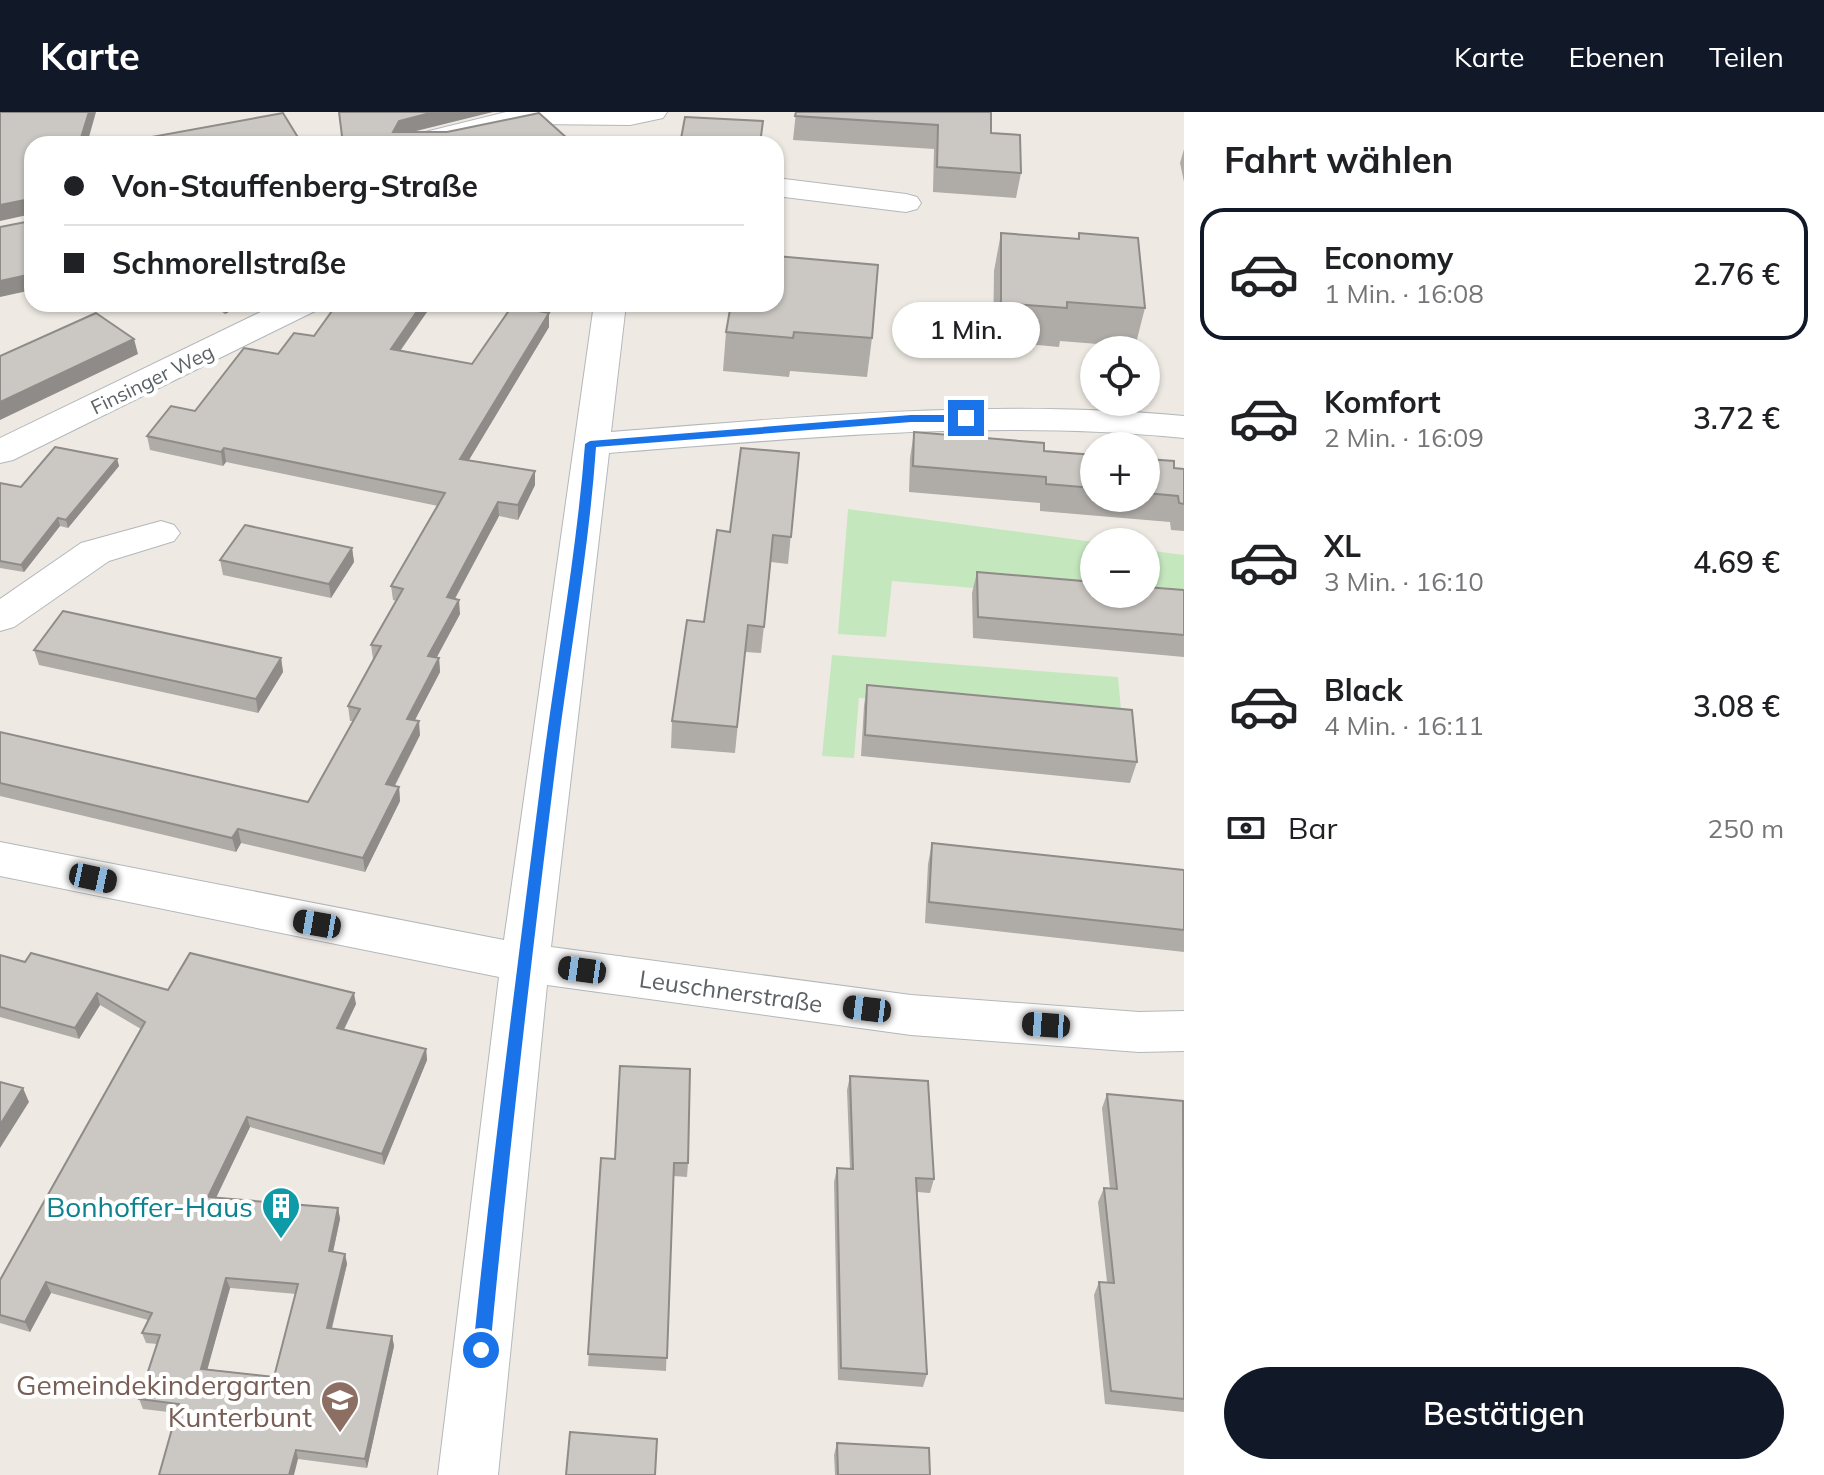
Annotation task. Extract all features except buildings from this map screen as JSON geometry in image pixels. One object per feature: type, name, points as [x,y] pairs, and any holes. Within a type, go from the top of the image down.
[{"type":"street","points":[[447,136],[547,114],[646,115]]},
{"type":"street","points":[[621,136],[646,115]]},
{"type":"street","points":[[784,188],[906,203]]},
{"type":"street","name":"Finsinger Weg","points":[[0,452],[287,312]]},
{"type":"street","points":[[468,1475],[525,963],[609,312]]},
{"type":"street","points":[[590,444],[911,419],[1076,418],[1184,427]]},
{"type":"street","points":[[0,618],[95,552],[161,533]]},
{"type":"street","name":"Leuschnerstraße","points":[[0,859],[290,919],[525,963],[911,1015],[1139,1032],[1184,1031]]},
{"type":"green space","points":[[848,509],[1080,540],[1080,597],[892,581],[886,637],[838,634]]},
{"type":"green space","points":[[1160,552],[1184,555],[1184,606],[1160,604]]},
{"type":"green space","points":[[832,655],[1118,677],[1122,721],[859,698],[854,758],[822,756]]},
{"type":"place","name":"Bonhoffer-Haus","points":[[281,1240]]},
{"type":"place","name":"Gemeindekindergarten Kunterbunt","points":[[340,1434]]},
{"type":"route","points":[[481,1350],[551,753],[586,503],[590,444],[911,419],[966,418]]}]
